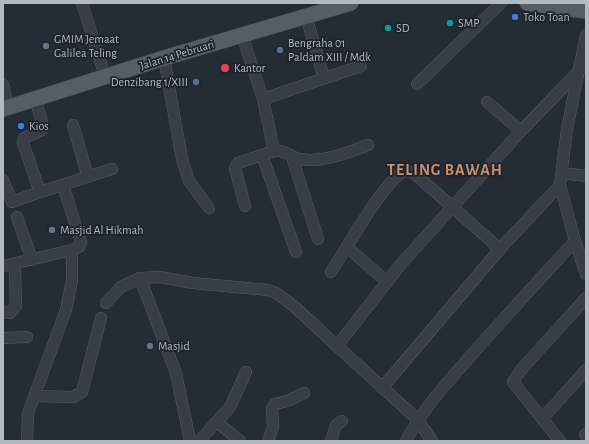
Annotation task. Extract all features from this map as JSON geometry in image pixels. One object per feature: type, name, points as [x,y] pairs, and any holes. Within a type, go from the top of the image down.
[{"type":"main road","name":"Jalan 14 Pebruari","points":[[6,108],[164,58],[351,3]]},
{"type":"main road","points":[[527,3],[577,8]]},
{"type":"street","points":[[82,3],[105,76]]},
{"type":"street","points":[[416,84],[501,3]]},
{"type":"street","points":[[306,16],[324,78]]},
{"type":"street","points":[[242,35],[263,98],[274,151]]},
{"type":"street","points":[[586,35],[567,129],[560,185],[575,241],[586,274]]},
{"type":"street","points":[[164,58],[182,159],[189,181],[209,208]]},
{"type":"street","points":[[263,98],[361,66]]},
{"type":"street","points":[[337,346],[387,282],[452,208],[521,131],[580,70]]},
{"type":"street","points":[[3,85],[6,108]]},
{"type":"street","points":[[35,98],[43,126],[42,130],[24,138],[23,143],[40,192]]},
{"type":"street","points":[[487,102],[521,131]]},
{"type":"street","points":[[73,125],[88,177]]},
{"type":"street","points":[[292,157],[319,160],[368,145]]},
{"type":"street","points":[[245,206],[234,168],[238,163],[274,151],[285,151],[292,157],[318,239]]},
{"type":"street","points":[[262,155],[296,252]]},
{"type":"street","points":[[3,180],[12,202],[112,169]]},
{"type":"street","points":[[332,272],[380,198],[404,172],[409,171],[415,174],[500,249]]},
{"type":"street","points":[[561,173],[586,176]]},
{"type":"street","points":[[3,266],[72,250],[78,247],[81,242],[63,185]]},
{"type":"street","points":[[382,388],[500,249],[560,185]]},
{"type":"street","points":[[17,217],[32,260]]},
{"type":"street","points":[[406,441],[417,419],[511,310],[575,241]]},
{"type":"street","points":[[347,247],[387,282]]},
{"type":"street","points":[[27,441],[28,413],[50,358],[66,310],[72,280],[72,250]]},
{"type":"street","points":[[3,312],[10,313],[16,306],[15,264]]},
{"type":"street","points":[[106,303],[121,287],[140,278],[160,277],[193,283],[268,290],[278,294],[296,308],[417,419],[432,441]]},
{"type":"street","points":[[140,278],[176,373],[190,441]]},
{"type":"street","points":[[560,441],[513,382],[529,361],[586,298]]},
{"type":"street","points":[[34,396],[73,397],[82,392],[101,318]]},
{"type":"street","points":[[3,338],[27,337]]},
{"type":"street","points":[[542,419],[586,370]]},
{"type":"street","points":[[199,441],[230,407],[246,372]]},
{"type":"street","points":[[268,441],[273,427],[271,417],[272,408],[275,404],[287,401],[304,393]]},
{"type":"street","points":[[331,441],[336,425],[342,420]]},
{"type":"street","points":[[217,422],[240,441]]},
{"type":"place","name":"Toko Toan","points":[[515,17]]},
{"type":"place","name":"SMP","points":[[450,23]]},
{"type":"place","name":"SD","points":[[388,28]]},
{"type":"place","name":"GMIM Jemaat Galilea Teling","points":[[46,46]]},
{"type":"place","name":"Bengraha 01 Paldam XIII / Mdk","points":[[280,50]]},
{"type":"place","name":"Kantor","points":[[225,68]]},
{"type":"place","name":"Denzibang 1/XIII","points":[[196,82]]},
{"type":"place","name":"Kios","points":[[21,126]]},
{"type":"place","name":"Masjid Al Hikmah","points":[[52,230]]},
{"type":"place","name":"Masjid","points":[[150,346]]},
{"type":"district","name":"TELING BAWAH","points":[[445,170]]}]
